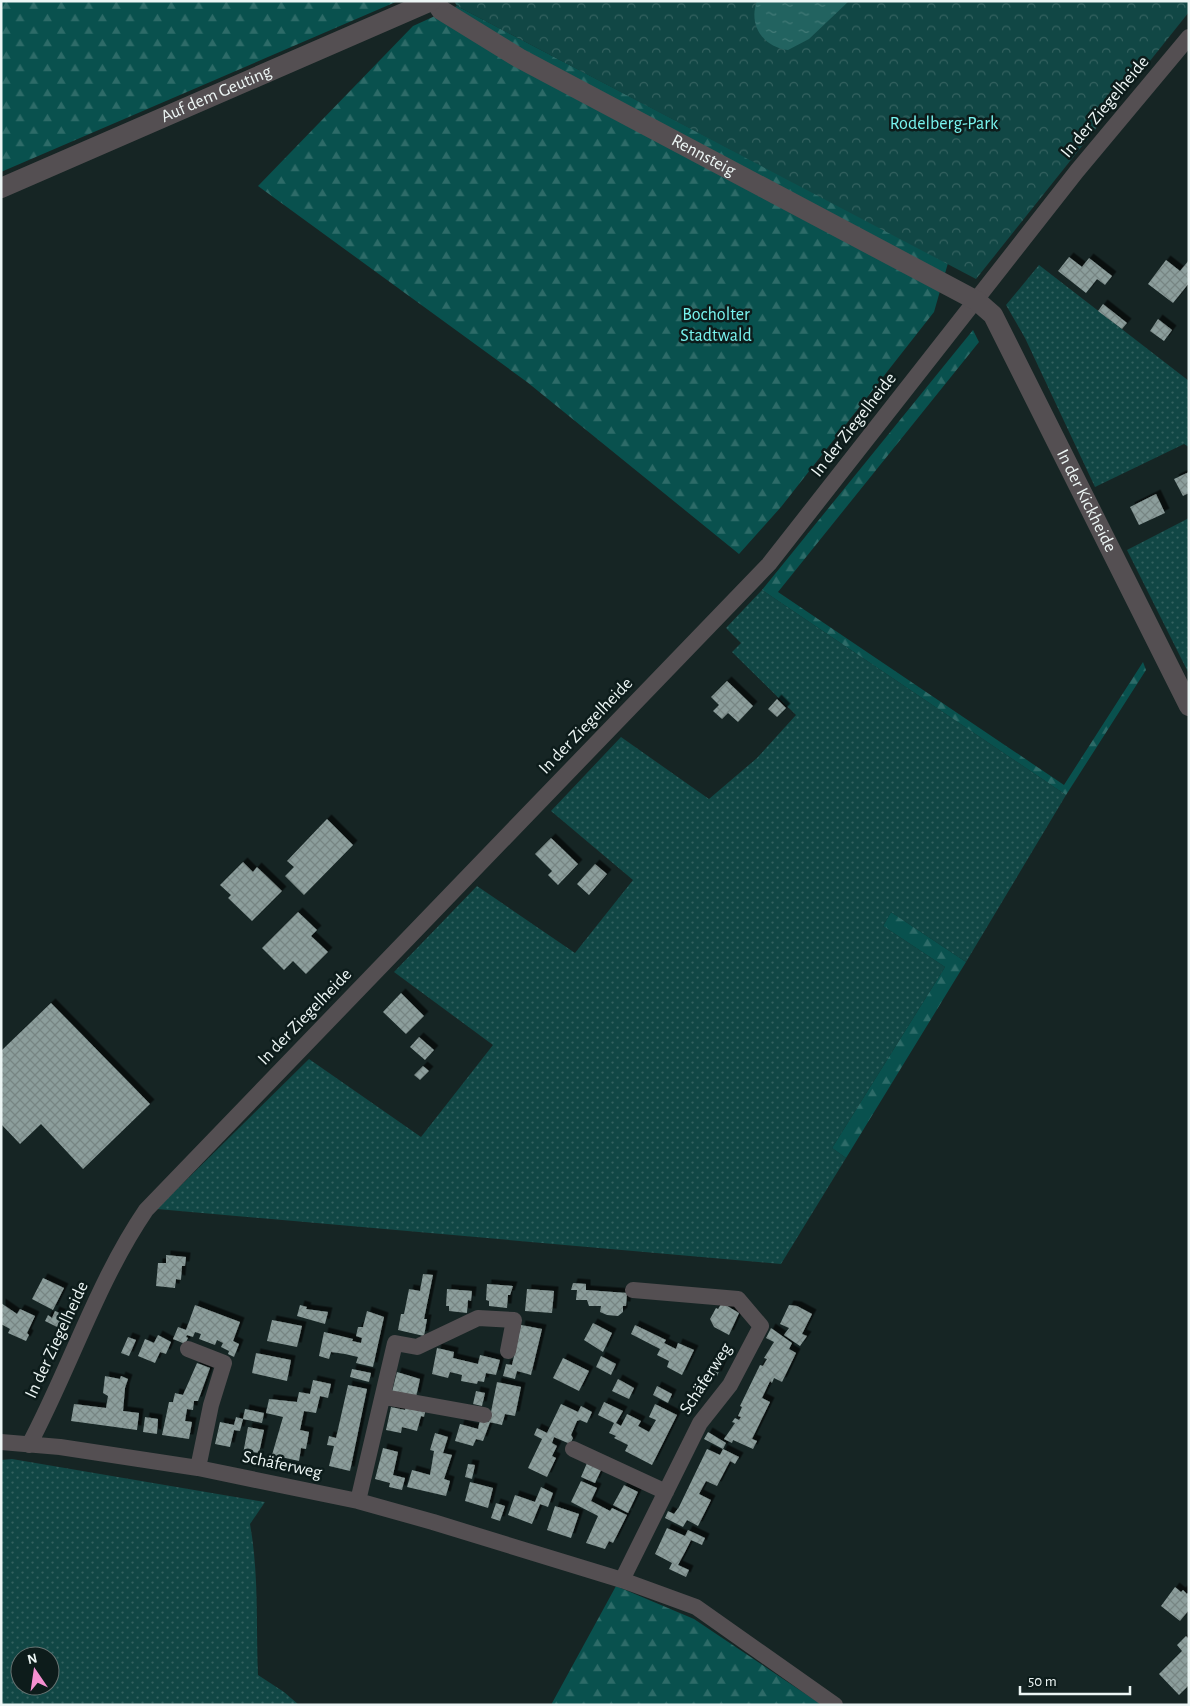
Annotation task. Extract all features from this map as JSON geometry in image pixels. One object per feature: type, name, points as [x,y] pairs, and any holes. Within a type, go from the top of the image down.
[{"type":"street","name":"Auf dem Geuting","points":[[1,188],[433,1]]},
{"type":"street","name":"Rennsteig","points":[[433,1],[441,10],[520,58],[978,301]]},
{"type":"street","name":"In der Ziegelheide","points":[[29,1445],[126,1240],[146,1210],[769,564],[978,301],[1077,171],[1189,37]]},
{"type":"street","name":"In der Kickheide","points":[[978,301],[993,314],[1189,706]]},
{"type":"street","name":"Schäferweg","points":[[622,1580],[700,1424],[730,1385],[761,1326],[738,1299],[633,1290]]},
{"type":"street","points":[[358,1501],[384,1397],[395,1343],[417,1347],[478,1318],[514,1320],[508,1351]]},
{"type":"street","points":[[188,1349],[224,1363],[211,1405],[198,1468]]},
{"type":"street","points":[[384,1397],[484,1415]]},
{"type":"street","points":[[1,1442],[29,1445]]},
{"type":"street","name":"Schäferweg","points":[[29,1445],[198,1468],[358,1501],[622,1580],[696,1607],[835,1705]]},
{"type":"street","points":[[573,1449],[666,1492]]},
{"type":"green space","points":[[1,1],[398,1],[1,172]]},
{"type":"green space","name":"Rodelberg-Park","points":[[454,1],[1189,1],[1189,12],[976,279],[457,6]]},
{"type":"green space","name":"Bocholter Stadtwald","points":[[457,6],[948,263],[934,312],[781,507],[739,554],[527,382],[258,186],[413,26]]},
{"type":"green space","points":[[1039,265],[1189,381],[1189,447],[1184,444],[1095,487],[1025,338],[1006,305]]},
{"type":"green space","points":[[973,330],[979,342],[778,592],[1064,785],[1143,662],[1146,670],[1066,795],[762,590]]},
{"type":"green space","points":[[1189,518],[1189,674],[1127,550]]},
{"type":"green space","points":[[762,590],[1066,795],[966,962],[891,912],[883,926],[945,967],[832,1148],[846,1158],[781,1264],[157,1209],[309,1059],[421,1137],[493,1045],[394,972],[477,886],[575,953],[633,880],[551,811],[621,737],[709,799],[757,758],[796,715],[732,652],[741,643],[726,628]]},
{"type":"green space","points":[[891,912],[966,962],[846,1158],[832,1148],[945,967],[883,926]]},
{"type":"green space","points":[[12,1459],[265,1502],[250,1524],[256,1581],[258,1675],[284,1692],[299,1705],[1,1705],[1,1460]]},
{"type":"green space","points":[[616,1586],[694,1619],[822,1705],[551,1705]]},
{"type":"water","points":[[757,1],[849,1],[809,39],[788,50],[771,44],[760,33],[756,26],[755,18]]},
{"type":"building","points":[[1069,257],[1082,267],[1089,258],[1112,276],[1105,285],[1097,279],[1086,293],[1058,271]]},
{"type":"building","points":[[1166,260],[1180,271],[1189,260],[1189,283],[1173,303],[1148,284]]},
{"type":"building","points":[[1103,304],[1127,323],[1122,329],[1098,311]]},
{"type":"building","points":[[1158,319],[1172,330],[1164,341],[1150,331]]},
{"type":"building","points":[[1189,472],[1189,493],[1183,496],[1174,479]]},
{"type":"building","points":[[1156,494],[1165,513],[1139,525],[1130,507]]},
{"type":"building","points":[[727,681],[753,706],[738,722],[728,713],[722,719],[713,711],[719,705],[711,697]]},
{"type":"building","points":[[777,699],[786,708],[777,717],[768,709]]},
{"type":"building","points":[[327,819],[353,845],[304,895],[285,876],[294,867],[287,861]]},
{"type":"building","points":[[551,838],[578,864],[558,885],[548,875],[552,871],[535,854]]},
{"type":"building","points":[[243,862],[253,872],[257,867],[282,891],[252,921],[228,898],[231,895],[220,885]]},
{"type":"building","points":[[595,864],[607,874],[589,895],[577,884]]},
{"type":"building","points":[[298,912],[317,930],[311,936],[328,952],[306,974],[293,961],[284,970],[262,948]]},
{"type":"building","points":[[401,993],[424,1016],[406,1034],[383,1012]]},
{"type":"building","points":[[51,1003],[150,1104],[83,1169],[41,1124],[20,1144],[1,1124],[1,1051]]},
{"type":"building","points":[[419,1037],[434,1050],[425,1060],[410,1047]]},
{"type":"building","points":[[423,1066],[429,1071],[420,1080],[414,1075]]},
{"type":"building","points":[[166,1255],[186,1257],[185,1266],[182,1266],[181,1280],[176,1279],[175,1288],[156,1286],[158,1263],[166,1263]]},
{"type":"building","points":[[423,1274],[433,1275],[424,1319],[427,1319],[424,1336],[398,1330],[401,1314],[404,1314],[409,1289],[420,1291]]},
{"type":"building","points":[[43,1278],[64,1288],[53,1310],[32,1299]]},
{"type":"building","points":[[573,1283],[586,1284],[586,1290],[627,1293],[626,1306],[623,1306],[623,1312],[618,1316],[607,1315],[600,1312],[601,1306],[589,1306],[587,1300],[576,1300],[577,1290],[571,1290]]},
{"type":"building","points":[[487,1284],[513,1286],[510,1295],[508,1295],[507,1308],[489,1306],[489,1301],[486,1300]]},
{"type":"building","points":[[447,1289],[472,1291],[471,1301],[468,1300],[467,1313],[449,1311],[449,1306],[446,1306]]},
{"type":"building","points":[[527,1289],[554,1291],[552,1313],[525,1311]]},
{"type":"building","points":[[1,1303],[17,1314],[20,1309],[35,1316],[27,1333],[29,1335],[26,1341],[8,1333],[10,1329],[1,1324]]},
{"type":"building","points":[[722,1303],[739,1313],[729,1335],[714,1327],[710,1319],[716,1308],[718,1309]]},
{"type":"building","points":[[195,1305],[240,1322],[233,1341],[239,1344],[234,1357],[228,1354],[229,1351],[221,1347],[223,1343],[217,1340],[215,1345],[199,1339],[201,1334],[195,1332],[193,1337],[187,1335],[186,1337],[188,1338],[185,1344],[173,1339],[178,1327],[186,1330]]},
{"type":"building","points":[[300,1305],[307,1307],[306,1309],[328,1312],[325,1324],[297,1316]]},
{"type":"building","points":[[789,1305],[797,1306],[812,1314],[802,1334],[807,1336],[800,1346],[784,1335],[789,1328],[780,1324]]},
{"type":"building","points":[[55,1311],[67,1316],[61,1329],[45,1321],[48,1315],[52,1318]]},
{"type":"building","points":[[367,1311],[384,1317],[373,1367],[356,1363],[358,1357],[345,1354],[331,1352],[329,1359],[319,1356],[324,1332],[353,1339],[352,1341],[361,1343],[362,1338],[356,1336],[358,1327],[363,1327]]},
{"type":"building","points":[[272,1320],[302,1326],[297,1347],[267,1341]]},
{"type":"building","points":[[593,1323],[612,1333],[603,1352],[584,1340]]},
{"type":"building","points":[[521,1325],[542,1329],[531,1375],[517,1371],[515,1379],[503,1376],[506,1364],[512,1365]]},
{"type":"building","points":[[635,1325],[666,1340],[664,1343],[676,1349],[678,1343],[694,1350],[682,1375],[667,1367],[669,1361],[657,1355],[660,1349],[631,1334]]},
{"type":"building","points":[[771,1328],[792,1343],[789,1349],[796,1353],[782,1382],[774,1378],[772,1383],[770,1381],[762,1398],[770,1402],[752,1439],[757,1441],[753,1449],[733,1440],[732,1443],[724,1439],[735,1423],[732,1422],[735,1418],[739,1420],[741,1417],[738,1416],[742,1407],[740,1406],[760,1365],[763,1366],[767,1359],[764,1358],[774,1342],[766,1338]]},
{"type":"building","points":[[158,1335],[171,1342],[166,1354],[160,1352],[155,1363],[138,1356],[145,1339],[154,1343]]},
{"type":"building","points":[[128,1337],[136,1340],[129,1356],[121,1353]]},
{"type":"building","points":[[437,1348],[454,1352],[453,1358],[478,1364],[480,1355],[500,1360],[496,1375],[486,1373],[484,1382],[478,1381],[477,1384],[461,1381],[462,1375],[450,1372],[448,1378],[432,1374]]},
{"type":"building","points":[[721,1350],[727,1353],[717,1376],[711,1373]]},
{"type":"building","points":[[256,1353],[291,1360],[287,1381],[252,1373]]},
{"type":"building","points":[[601,1356],[616,1364],[611,1375],[596,1367]]},
{"type":"building","points":[[563,1358],[589,1371],[579,1391],[553,1378]]},
{"type":"building","points":[[197,1363],[210,1368],[198,1401],[194,1401],[193,1410],[187,1409],[185,1421],[192,1422],[189,1439],[162,1435],[169,1402],[173,1402],[175,1393],[183,1395]]},
{"type":"building","points":[[352,1369],[371,1373],[369,1382],[350,1377]]},
{"type":"building","points":[[397,1372],[420,1379],[416,1397],[392,1392]]},
{"type":"building","points":[[105,1376],[120,1379],[121,1376],[128,1379],[125,1388],[123,1411],[139,1413],[137,1430],[71,1421],[74,1404],[106,1408],[108,1396],[103,1393]]},
{"type":"building","points":[[618,1379],[634,1388],[629,1399],[612,1391]]},
{"type":"building","points":[[313,1380],[331,1384],[328,1398],[320,1396],[316,1413],[304,1411],[300,1430],[309,1432],[306,1449],[301,1448],[299,1461],[272,1455],[283,1417],[266,1413],[269,1399],[297,1402],[299,1392],[310,1394]]},
{"type":"building","points":[[497,1382],[521,1387],[515,1416],[505,1414],[502,1425],[489,1422]]},
{"type":"building","points":[[348,1385],[367,1389],[350,1471],[329,1466],[334,1446],[327,1445],[329,1436],[336,1438]]},
{"type":"building","points":[[657,1386],[672,1394],[668,1403],[653,1395]]},
{"type":"building","points":[[476,1391],[485,1393],[482,1406],[473,1404]]},
{"type":"building","points":[[604,1402],[623,1411],[616,1423],[621,1426],[627,1414],[641,1421],[638,1426],[649,1432],[656,1420],[649,1417],[655,1404],[677,1415],[652,1465],[625,1451],[628,1445],[614,1438],[616,1436],[609,1433],[614,1423],[598,1415]]},
{"type":"building","points":[[407,1404],[426,1408],[424,1417],[421,1416],[417,1431],[402,1427],[401,1433],[386,1430],[391,1407],[405,1410]]},
{"type":"building","points":[[561,1404],[578,1412],[581,1406],[592,1412],[587,1423],[580,1420],[577,1421],[571,1435],[573,1438],[570,1444],[554,1437],[552,1443],[557,1446],[552,1456],[556,1458],[547,1477],[528,1468],[542,1439],[534,1435],[537,1428],[547,1433]]},
{"type":"building","points":[[245,1409],[264,1413],[262,1423],[243,1419]]},
{"type":"building","points":[[145,1417],[158,1419],[157,1434],[143,1432]]},
{"type":"building","points":[[236,1417],[243,1419],[240,1431],[234,1430],[230,1447],[215,1444],[220,1422],[234,1425]]},
{"type":"building","points":[[480,1420],[490,1422],[483,1441],[476,1439],[473,1446],[455,1441],[460,1424],[478,1429]]},
{"type":"building","points":[[248,1427],[264,1430],[259,1453],[252,1452],[251,1456],[243,1454]]},
{"type":"building","points":[[708,1432],[726,1443],[723,1449],[704,1439]]},
{"type":"building","points":[[435,1433],[448,1437],[443,1453],[452,1455],[444,1479],[450,1481],[446,1496],[407,1487],[412,1470],[430,1475],[434,1451],[430,1450]]},
{"type":"building","points":[[383,1448],[398,1452],[393,1475],[405,1478],[402,1490],[389,1487],[390,1483],[375,1479]]},
{"type":"building","points":[[707,1449],[720,1455],[723,1449],[739,1457],[735,1464],[730,1461],[717,1486],[706,1481],[699,1494],[711,1500],[698,1526],[687,1520],[683,1527],[665,1518],[668,1511],[674,1514],[679,1507]]},
{"type":"building","points":[[587,1463],[601,1470],[595,1483],[581,1477]]},
{"type":"building","points":[[468,1464],[475,1465],[472,1479],[465,1477]]},
{"type":"building","points":[[581,1481],[597,1488],[591,1501],[610,1511],[612,1508],[627,1515],[613,1543],[609,1541],[605,1549],[586,1543],[598,1516],[571,1502]]},
{"type":"building","points":[[470,1482],[493,1488],[488,1508],[465,1501]]},
{"type":"building","points":[[624,1485],[638,1492],[628,1513],[613,1505]]},
{"type":"building","points":[[541,1487],[553,1493],[548,1507],[540,1504],[532,1524],[508,1515],[515,1495],[535,1502]]},
{"type":"building","points":[[496,1503],[505,1506],[500,1521],[491,1518]]},
{"type":"building","points":[[555,1506],[579,1514],[571,1538],[547,1530]]},
{"type":"building","points":[[667,1528],[685,1536],[688,1530],[705,1538],[702,1545],[691,1540],[678,1565],[689,1570],[686,1577],[669,1569],[672,1563],[655,1554]]},
{"type":"building","points":[[1175,1587],[1181,1592],[1183,1590],[1187,1594],[1189,1592],[1189,1610],[1180,1621],[1161,1606]]},
{"type":"building","points":[[1186,1636],[1189,1639],[1189,1685],[1179,1695],[1159,1674],[1182,1651],[1177,1645]]}]
